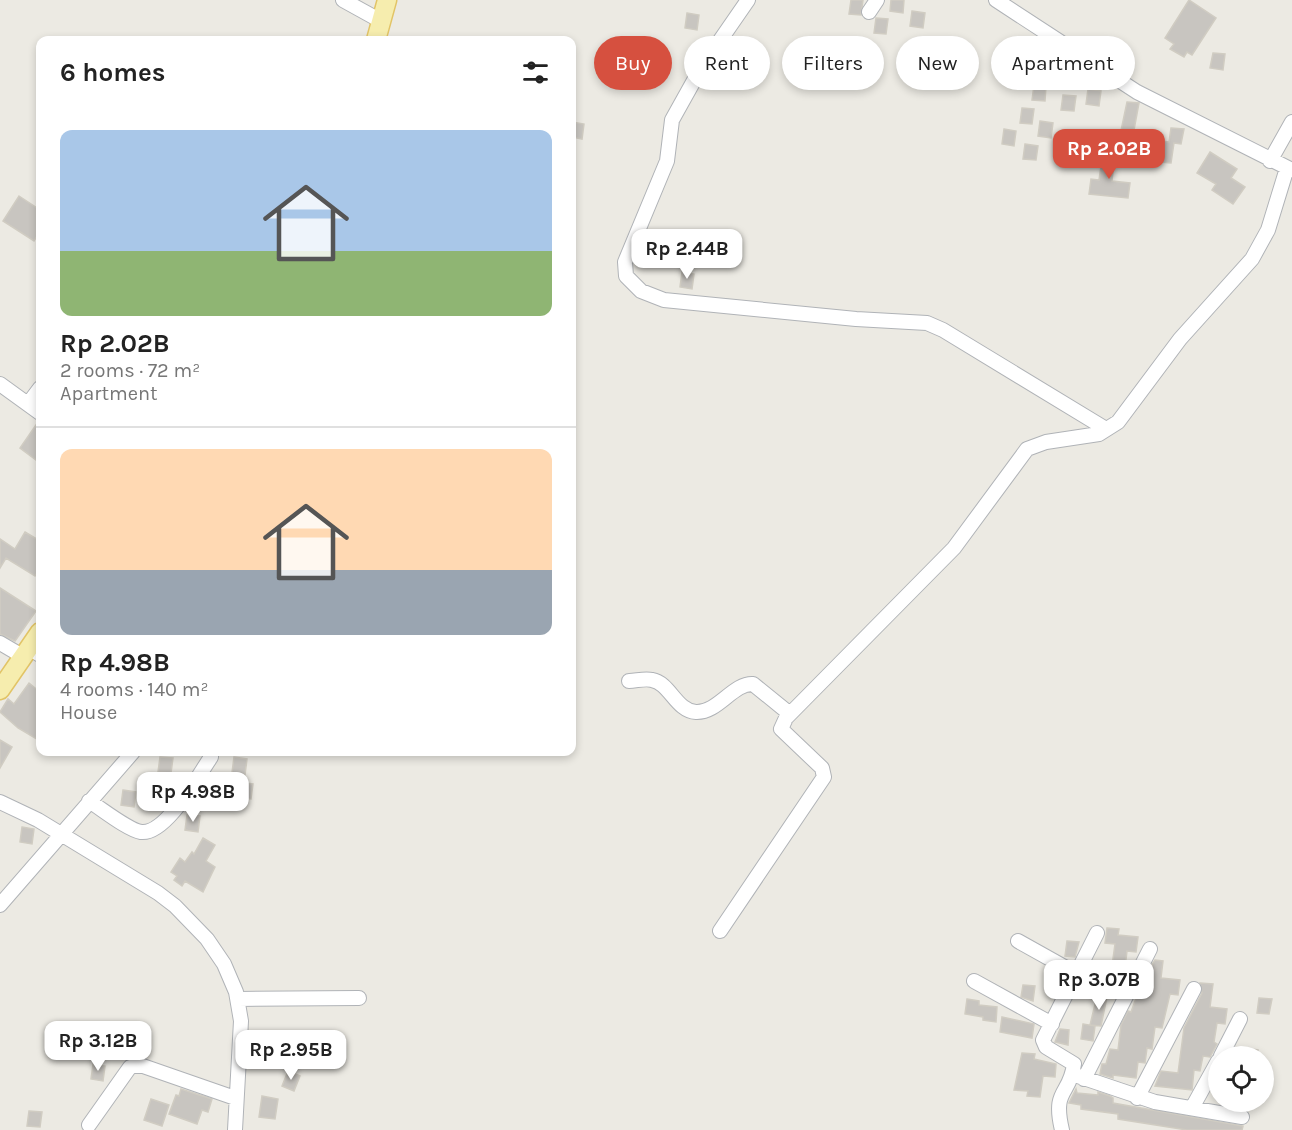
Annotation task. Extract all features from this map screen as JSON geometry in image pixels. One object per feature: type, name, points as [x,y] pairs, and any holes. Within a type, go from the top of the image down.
[{"type":"main road","points":[[377,36],[387,0]]},
{"type":"main road","points":[[0,690],[31,654]]},
{"type":"street","points":[[343,0],[381,21]]},
{"type":"street","points":[[748,0],[701,68],[672,120],[668,160],[625,262],[626,276],[641,291],[664,300],[856,319],[927,323],[943,330],[1106,429]]},
{"type":"street","points":[[720,931],[824,777],[822,768],[781,729],[790,714],[954,548],[1027,449],[1046,442],[1099,434],[1118,422],[1180,339],[1252,259],[1268,230],[1290,169],[1270,161],[1137,92],[996,0]]},
{"type":"street","points":[[1270,161],[1292,122]]},
{"type":"street","points":[[0,384],[36,410]]},
{"type":"street","points":[[28,404],[36,393]]},
{"type":"street","points":[[0,643],[31,654]]},
{"type":"street","points":[[629,681],[651,679],[660,682],[686,709],[698,712],[715,705],[746,683],[753,684],[790,714]]},
{"type":"street","points":[[0,905],[129,756]]},
{"type":"street","points":[[89,801],[140,832],[154,831],[165,822],[211,757]]},
{"type":"street","points":[[0,802],[60,834],[175,906],[207,939],[224,964],[238,999],[241,1021],[235,1130]]},
{"type":"street","points":[[1097,933],[1043,1044],[1073,1061],[1078,1076],[1137,1098],[1242,1117]]},
{"type":"street","points":[[1018,941],[1077,974]]},
{"type":"street","points":[[1062,1130],[1058,1112],[1059,1098],[1078,1076],[1150,949]]},
{"type":"street","points":[[974,981],[1052,1024]]},
{"type":"street","points":[[1137,1098],[1194,989]]},
{"type":"street","points":[[238,999],[359,998]]},
{"type":"street","points":[[1226,1046],[1240,1019]]},
{"type":"street","points":[[89,1125],[130,1067],[140,1065],[235,1098]]},
{"type":"street","points":[[1192,1108],[1208,1079]]},
{"type":"building","points":[[851,0],[863,0],[861,15],[849,14]]},
{"type":"building","points":[[891,0],[904,0],[903,13],[890,11]]},
{"type":"building","points":[[1189,0],[1216,18],[1192,55],[1187,52],[1184,57],[1170,49],[1174,44],[1165,38]]},
{"type":"building","points":[[912,11],[925,13],[923,28],[910,26]]},
{"type":"building","points":[[687,13],[699,15],[697,30],[685,28]]},
{"type":"building","points":[[876,18],[888,19],[886,34],[874,33]]},
{"type":"building","points":[[1213,53],[1225,54],[1223,70],[1210,68]]},
{"type":"building","points":[[1033,90],[1046,90],[1045,101],[1032,100]]},
{"type":"building","points":[[1088,90],[1101,91],[1099,106],[1086,104]]},
{"type":"building","points":[[1063,95],[1076,96],[1074,111],[1061,110]]},
{"type":"building","points":[[1127,102],[1139,103],[1132,141],[1119,140]]},
{"type":"building","points":[[1022,108],[1034,109],[1032,124],[1020,123]]},
{"type":"building","points":[[1040,121],[1053,123],[1051,138],[1038,136]]},
{"type":"building","points":[[576,123],[584,124],[582,139],[576,138]]},
{"type":"building","points":[[1171,128],[1184,129],[1181,144],[1174,143],[1171,163],[1159,162],[1159,156],[1137,153],[1139,138],[1169,142]]},
{"type":"building","points":[[1004,129],[1016,131],[1014,146],[1002,144]]},
{"type":"building","points":[[1025,144],[1038,146],[1036,160],[1023,159]]},
{"type":"building","points":[[1103,152],[1115,153],[1112,181],[1130,183],[1128,198],[1089,194],[1091,179],[1099,180]]},
{"type":"building","points":[[1210,152],[1237,169],[1231,178],[1245,187],[1233,204],[1212,190],[1216,184],[1197,173]]},
{"type":"building","points":[[19,196],[36,207],[36,238],[34,241],[3,221]]},
{"type":"building","points":[[644,239],[656,241],[654,256],[642,254]]},
{"type":"building","points":[[682,272],[694,274],[692,289],[680,287]]},
{"type":"building","points":[[36,425],[36,460],[20,448]]},
{"type":"building","points":[[25,532],[36,539],[35,576],[6,558],[0,568],[0,539],[15,549]]},
{"type":"building","points":[[0,588],[36,611],[15,641],[0,634]]},
{"type":"building","points":[[29,683],[36,689],[36,739],[18,728],[0,712],[8,699],[14,704]]},
{"type":"building","points":[[0,740],[12,747],[0,768]]},
{"type":"building","points":[[160,757],[173,758],[171,773],[158,772]]},
{"type":"building","points":[[234,757],[247,759],[244,783],[253,784],[251,799],[229,796]]},
{"type":"building","points":[[149,782],[162,784],[159,798],[147,797]]},
{"type":"building","points":[[211,786],[224,788],[222,802],[209,801]]},
{"type":"building","points":[[123,790],[136,792],[134,807],[121,805]]},
{"type":"building","points":[[187,815],[200,816],[198,832],[185,830]]},
{"type":"building","points":[[22,827],[34,829],[32,844],[20,842]]},
{"type":"building","points":[[203,838],[215,845],[206,861],[215,867],[203,892],[185,881],[182,886],[174,880],[177,876],[171,872],[180,858],[185,862],[192,852],[194,854]]},
{"type":"building","points":[[1107,928],[1119,929],[1118,935],[1138,937],[1136,952],[1127,951],[1125,968],[1112,966],[1115,944],[1105,943]]},
{"type":"building","points":[[1067,941],[1079,942],[1075,957],[1065,956]]},
{"type":"building","points":[[1155,960],[1163,961],[1161,978],[1180,980],[1178,995],[1170,994],[1162,1028],[1155,1027],[1152,1049],[1147,1048],[1145,1063],[1138,1062],[1136,1078],[1113,1075],[1113,1078],[1100,1074],[1102,1064],[1106,1064],[1110,1049],[1118,1050],[1121,1025],[1128,1011],[1131,1012],[1139,990],[1146,990],[1149,970]]},
{"type":"building","points":[[1200,983],[1213,984],[1210,1007],[1227,1009],[1225,1024],[1217,1023],[1214,1042],[1217,1044],[1208,1046],[1208,1057],[1203,1056],[1200,1071],[1194,1070],[1192,1090],[1155,1086],[1161,1071],[1178,1073],[1184,1028],[1202,993]]},
{"type":"building","points":[[1023,985],[1035,986],[1033,1001],[1021,997]]},
{"type":"building","points":[[1097,996],[1107,997],[1101,1026],[1090,1025]]},
{"type":"building","points":[[1259,998],[1272,999],[1269,1014],[1257,1013]]},
{"type":"building","points":[[967,999],[979,1001],[979,1005],[997,1007],[996,1022],[965,1014]]},
{"type":"building","points":[[1002,1017],[1034,1024],[1032,1038],[1000,1032]]},
{"type":"building","points":[[1083,1024],[1095,1026],[1093,1041],[1081,1039]]},
{"type":"building","points":[[1060,1029],[1069,1030],[1068,1045],[1055,1042]]},
{"type":"building","points":[[112,1040],[125,1041],[123,1056],[110,1055]]},
{"type":"building","points":[[1022,1053],[1035,1054],[1034,1059],[1056,1064],[1055,1077],[1043,1076],[1040,1097],[1027,1096],[1028,1091],[1014,1090]]},
{"type":"building","points":[[93,1064],[105,1066],[103,1081],[91,1079]]},
{"type":"building","points":[[288,1071],[300,1076],[294,1091],[282,1086]]},
{"type":"building","points":[[181,1089],[212,1099],[208,1112],[202,1110],[197,1124],[169,1114],[176,1095],[179,1096]]},
{"type":"building","points":[[1076,1089],[1077,1093],[1098,1095],[1098,1092],[1110,1096],[1113,1098],[1113,1103],[1243,1126],[1242,1130],[1187,1130],[1118,1119],[1118,1114],[1081,1109],[1081,1105],[1069,1103]]},
{"type":"building","points":[[262,1096],[278,1099],[275,1119],[259,1117]]},
{"type":"building","points":[[151,1099],[169,1105],[162,1126],[144,1120]]},
{"type":"building","points":[[29,1111],[42,1112],[40,1127],[27,1126]]}]
